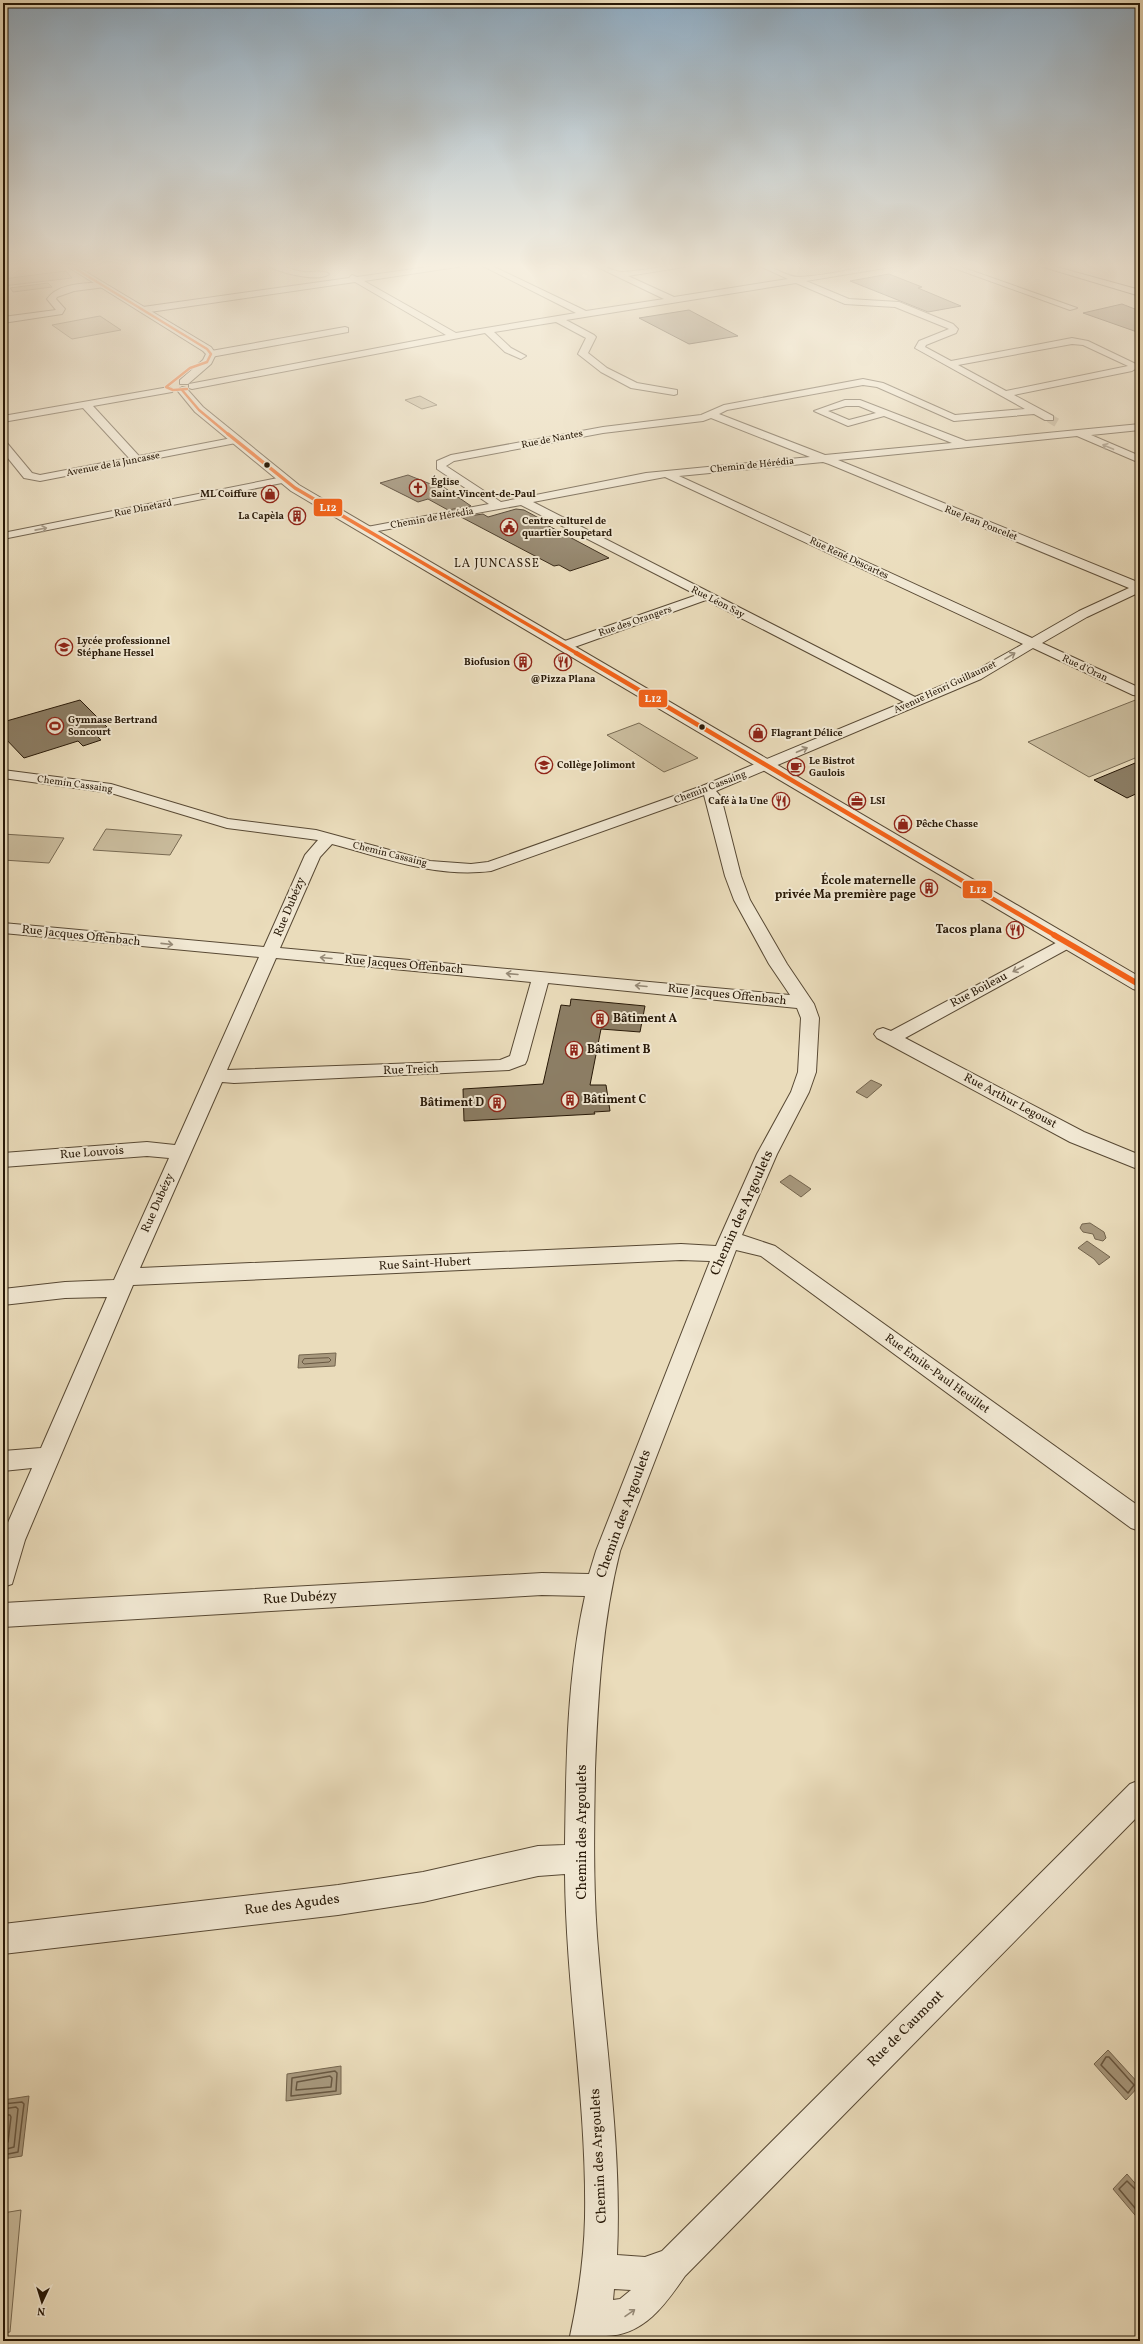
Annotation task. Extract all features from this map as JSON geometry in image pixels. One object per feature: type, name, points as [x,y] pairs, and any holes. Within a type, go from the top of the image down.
[{"type":"street","points":[[186,386],[198,372]]},
{"type":"street","points":[[3,419],[260,372]]},
{"type":"street","points":[[608,372],[634,386],[674,392]]},
{"type":"street","points":[[964,372],[1049,418]]},
{"type":"street","points":[[1004,394],[1110,372]]},
{"type":"street","name":"Rue de Nantes","points":[[498,506],[441,467],[441,463],[451,458],[603,430],[712,415],[724,408],[863,382],[880,385],[954,418],[1036,411]]},
{"type":"street","points":[[186,386],[198,409],[237,440],[283,480],[1140,985]]},
{"type":"street","points":[[881,412],[879,415],[848,423],[818,411],[852,402],[881,412],[964,444]]},
{"type":"street","points":[[86,405],[136,459]]},
{"type":"street","name":"Rue Jean Poncelet","points":[[712,415],[823,458],[1140,588]]},
{"type":"street","points":[[1059,424],[1140,460]]},
{"type":"street","name":"Chemin de Hérédia","points":[[367,530],[666,474],[1140,427]]},
{"type":"street","name":"Avenue de la Juncasse","points":[[3,445],[25,473],[32,478],[237,440]]},
{"type":"street","name":"Rue René Descartes","points":[[666,474],[1033,643]]},
{"type":"street","name":"Rue Dinetard","points":[[3,536],[283,480]]},
{"type":"street","name":"Rue Léon Say","points":[[522,501],[915,702]]},
{"type":"street","name":"Avenue Henri Guillaumet","points":[[766,765],[976,676],[1083,614],[1140,588]]},
{"type":"street","name":"Rue des Orangers","points":[[564,646],[706,596]]},
{"type":"street","name":"Rue d'Oran","points":[[1033,643],[1138,692]]},
{"type":"street","name":"Chemin Cassaing","points":[[3,774],[94,785],[144,797],[228,823],[300,831],[424,863],[456,870],[471,870],[491,866],[707,789],[766,765]]},
{"type":"street","name":"Chemin des Argoulets","points":[[590,2330],[601,2271],[603,2234],[602,2168],[586,1986],[579,1858],[584,1693],[591,1621],[598,1586],[608,1551],[726,1248],[767,1154],[800,1092],[807,1072],[810,1042],[810,1018],[805,1004],[778,964],[742,900],[733,876],[713,797],[707,789]]},
{"type":"street","name":"Rue Dubézy","points":[[3,1576],[13,1540],[181,1152],[313,855],[329,838]]},
{"type":"street","name":"Rue Jacques Offenbach","points":[[3,928],[786,1000],[805,1004]]},
{"type":"street","name":"Rue Boileau","points":[[887,1036],[1067,942]]},
{"type":"street","name":"Rue Treich","points":[[216,1075],[234,1077],[266,1076],[502,1066],[513,1064],[518,1060],[542,977]]},
{"type":"street","name":"Rue Arthur Legoust","points":[[887,1036],[1077,1136],[1140,1163]]},
{"type":"street","name":"Rue Louvois","points":[[3,1160],[147,1149],[181,1152]]},
{"type":"street","name":"Rue Émile-Paul Heuillet","points":[[726,1248],[750,1244],[768,1251],[1140,1521]]},
{"type":"street","name":"Rue Saint-Hubert","points":[[124,1283],[681,1252],[712,1253],[726,1248]]},
{"type":"street","points":[[3,1297],[124,1283]]},
{"type":"street","points":[[3,1462],[48,1457]]},
{"type":"street","name":"Rue Dubézy","points":[[3,1615],[542,1584],[572,1583],[598,1586]]},
{"type":"street","name":"Rue de Caumont","points":[[590,2330],[612,2320],[627,2316],[647,2300],[672,2264],[1140,1794]]},
{"type":"street","name":"Rue des Agudes","points":[[3,1939],[338,1900],[423,1887],[538,1861],[579,1858]]},
{"type":"street","name":"Rue de Caumont","points":[[601,2271],[645,2274],[672,2264]]},
{"type":"shaded area","points":[[420,396],[437,405],[422,409],[405,400]]},
{"type":"shaded area","points":[[1138,699],[1140,756],[1089,777],[1028,742]]},
{"type":"shaded area","points":[[639,723],[698,758],[664,772],[607,735]]},
{"type":"shaded area","points":[[106,829],[182,835],[170,855],[93,850]]},
{"type":"shaded area","points":[[3,834],[64,838],[49,863],[3,860]]},
{"type":"shaded area","points":[[21,2210],[10,2332],[3,2333],[3,2213]]},
{"type":"water","points":[[871,1080],[882,1085],[867,1098],[856,1092]]},
{"type":"water","points":[[790,1175],[811,1189],[801,1197],[780,1182]]},
{"type":"water","points":[[1090,1223],[1104,1232],[1106,1238],[1103,1241],[1095,1239],[1093,1234],[1083,1232],[1080,1228],[1082,1224]]},
{"type":"water","points":[[1087,1241],[1110,1257],[1099,1265],[1094,1259],[1078,1248]]},
{"type":"water","points":[[336,1353],[335,1366],[298,1368],[299,1355]]},
{"type":"water","points":[[1108,2050],[1140,2085],[1126,2100],[1094,2064]]},
{"type":"water","points":[[341,2066],[341,2094],[286,2101],[287,2074]]},
{"type":"water","points":[[29,2096],[22,2156],[3,2159],[3,2100]]},
{"type":"water","points":[[1127,2174],[1140,2189],[1140,2221],[1113,2189]]},
{"type":"building","name":"Église Saint-Vincent-de-Paul","points":[[408,475],[438,487],[442,486],[471,506],[448,510],[428,499],[418,502],[380,483]]},
{"type":"building","points":[[516,509],[524,510],[548,523],[545,524],[609,558],[570,571],[559,565],[554,566],[461,517],[483,514],[488,517]]},
{"type":"building","name":"Gymnase Bertrand Soncourt","points":[[80,700],[111,731],[96,735],[101,740],[83,746],[78,741],[24,758],[3,736],[3,722]]},
{"type":"building","points":[[1140,761],[1140,792],[1127,798],[1094,780]]},
{"type":"building","points":[[571,999],[645,1006],[640,1032],[601,1029],[590,1085],[606,1085],[610,1111],[594,1112],[595,1114],[464,1121],[463,1089],[543,1084],[561,1005],[570,1006]]},
{"type":"tunnel","points":[[1049,418],[1059,424]]},
{"type":"transit line","name":"L12","points":[[184,372],[166,387],[173,390],[187,389]]},
{"type":"transit line","name":"L12","points":[[182,390],[199,410],[295,488],[1140,985]]},
{"type":"place","name":"Église Saint-Vincent-de-Paul","points":[[418,488]]},
{"type":"place","name":"ML Coiffure","points":[[270,494]]},
{"type":"place","name":"La Capèla","points":[[297,516]]},
{"type":"place","name":"Centre culturel de quartier Soupetard","points":[[509,527]]},
{"type":"place","name":"Lycée professionnel Stéphane Hessel","points":[[64,647]]},
{"type":"place","name":"Biofusion","points":[[523,662]]},
{"type":"place","name":"@Pizza Plana","points":[[563,662]]},
{"type":"place","name":"Gymnase Bertrand Soncourt","points":[[55,726]]},
{"type":"place","name":"Flagrant Délice","points":[[758,733]]},
{"type":"place","name":"Collège Jolimont","points":[[544,765]]},
{"type":"place","name":"Le Bistrot Gaulois","points":[[796,767]]},
{"type":"place","name":"Café à la Une","points":[[781,801]]},
{"type":"place","name":"LSI","points":[[857,801]]},
{"type":"place","name":"Pêche Chasse","points":[[903,824]]},
{"type":"place","name":"École maternelle privée Ma première page","points":[[929,888]]},
{"type":"place","name":"Tacos plana","points":[[1015,930]]},
{"type":"place","name":"Bâtiment A","points":[[600,1019]]},
{"type":"place","name":"Bâtiment B","points":[[574,1050]]},
{"type":"place","name":"Bâtiment C","points":[[570,1100]]},
{"type":"place","name":"Bâtiment D","points":[[497,1103]]},
{"type":"district","name":"LA JUNCASSE","points":[[497,564]]}]
